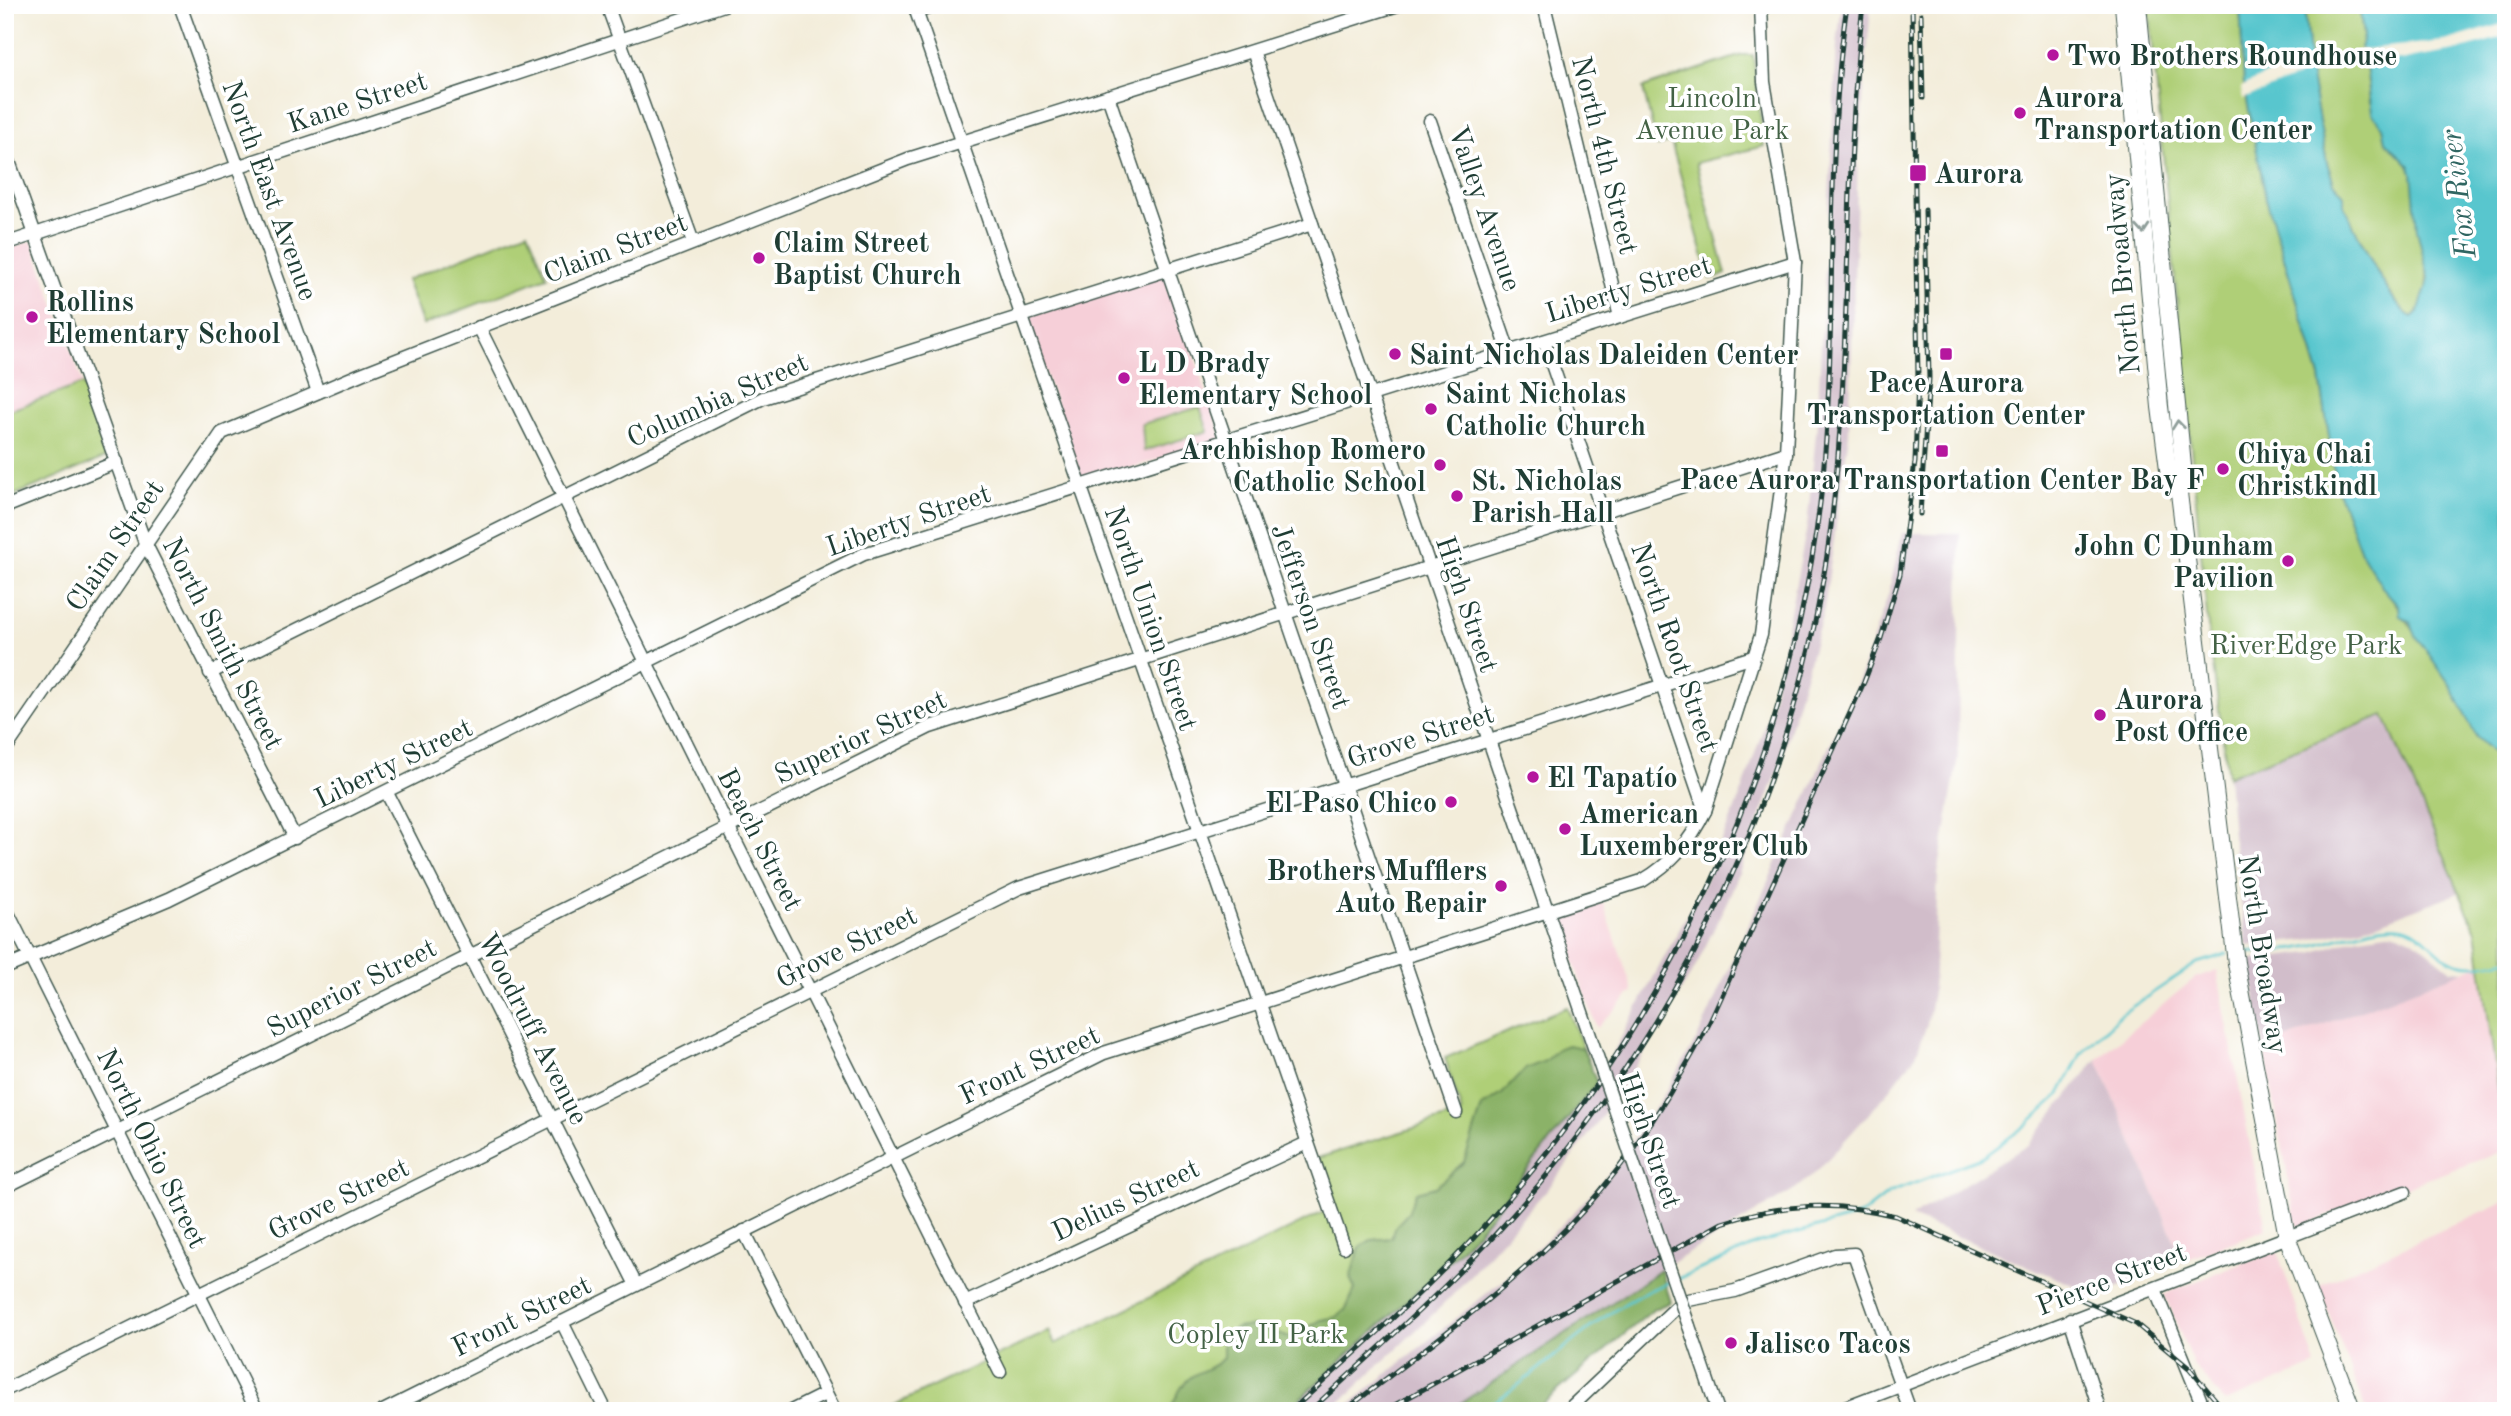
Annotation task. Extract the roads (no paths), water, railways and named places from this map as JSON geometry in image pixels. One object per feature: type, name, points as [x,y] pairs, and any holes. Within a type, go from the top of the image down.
[{"type":"main road","name":"North Broadway","points":[[2123,5],[2160,407],[2168,469],[2179,493]]},
{"type":"main road","name":"North Broadway","points":[[2138,5],[2183,466],[2179,493],[2236,963],[2287,1237],[2353,1411]]},
{"type":"street","name":"North East Avenue","points":[[180,5],[318,392]]},
{"type":"street","points":[[607,5],[693,242]]},
{"type":"street","name":"Kane Street","points":[[5,244],[724,5]]},
{"type":"street","points":[[916,8],[937,5]]},
{"type":"street","name":"Claim Street","points":[[5,750],[222,433],[479,327],[897,163],[1398,5]]},
{"type":"street","name":"North 4th Street","points":[[1544,5],[1620,317]]},
{"type":"street","name":"Front Street","points":[[383,1411],[1104,1053],[1642,881],[1659,870],[1692,837],[1705,811],[1761,635],[1786,453],[1795,262],[1764,82],[1761,5]]},
{"type":"street","name":"North Union Street","points":[[916,8],[1344,1247]]},
{"type":"street","name":"High Street","points":[[1253,51],[1718,1411]]},
{"type":"street","name":"Jefferson Street","points":[[1108,96],[1456,1112]]},
{"type":"street","name":"Valley Avenue","points":[[1430,121],[1509,352]]},
{"type":"street","name":"North Smith Street","points":[[5,150],[145,543],[295,838]]},
{"type":"street","name":"Columbia Street","points":[[210,673],[775,394],[1312,224]]},
{"type":"street","name":"Liberty Street","points":[[5,968],[169,900],[864,554],[1795,262]]},
{"type":"street","name":"Beach Street","points":[[479,327],[1000,1372]]},
{"type":"street","name":"North Root Street","points":[[1544,341],[1705,811]]},
{"type":"street","name":"Superior Street","points":[[5,1187],[951,718],[1786,453]]},
{"type":"street","points":[[5,507],[117,462]]},
{"type":"street","name":"Grove Street","points":[[5,1390],[1018,888],[1488,738],[1753,657]]},
{"type":"street","name":"Woodruff Avenue","points":[[387,793],[635,1285]]},
{"type":"street","name":"North Ohio Street","points":[[5,907],[257,1411]]},
{"type":"street","name":"Delius Street","points":[[965,1303],[1071,1251],[1307,1143]]},
{"type":"street","name":"Pierce Street","points":[[1835,1411],[2405,1192]]},
{"type":"street","points":[[744,1231],[835,1411]]},
{"type":"street","points":[[1567,1411],[1683,1301],[1735,1292],[1835,1255],[1854,1254],[1910,1411]]},
{"type":"street","points":[[2155,1289],[2205,1411]]},
{"type":"street","points":[[2070,1319],[2101,1411]]},
{"type":"street","points":[[562,1322],[606,1411]]},
{"type":"street","points":[[791,1411],[825,1394]]},
{"type":"water","name":"Fox River","points":[[2240,5],[2304,5],[2311,77],[2327,163],[2334,183],[2344,195],[2344,206],[2374,267],[2394,299],[2412,317],[2418,312],[2429,279],[2417,230],[2412,173],[2410,166],[2386,141],[2383,127],[2372,113],[2365,57],[2360,48],[2363,36],[2360,10],[2362,5],[2506,5],[2506,776],[2494,753],[2477,738],[2451,686],[2416,636],[2410,621],[2400,616],[2399,606],[2382,587],[2361,552],[2337,488],[2320,377],[2266,198],[2244,85]]},
{"type":"waterway","points":[[2241,953],[2298,949],[2365,930],[2400,926],[2416,932],[2443,955],[2458,963],[2476,965],[2506,960]]},
{"type":"waterway","points":[[1676,1280],[1759,1243],[1861,1215],[1889,1193],[1983,1157],[2025,1126],[2060,1094],[2081,1054],[2120,1015],[2197,963],[2227,954]]},
{"type":"waterway","points":[[1479,1411],[1503,1396],[1618,1308],[1643,1293],[1670,1282]]},
{"type":"railway","points":[[1291,1411],[1435,1278],[1480,1231],[1546,1153],[1607,1069],[1661,981],[1708,890],[1748,795],[1780,697],[1805,597],[1821,495],[1829,373],[1835,127],[1847,5]]},
{"type":"railway","points":[[1310,1411],[1470,1261],[1520,1207],[1579,1134],[1633,1056],[1682,974],[1725,889],[1762,802],[1792,711],[1815,619],[1831,526],[1842,396],[1853,135],[1863,5]]},
{"type":"railway","points":[[1344,1411],[1527,1266],[1582,1212],[1636,1145],[1710,1022],[1864,682],[1881,638],[1900,574],[1915,462],[1918,379],[1912,5]]},
{"type":"railway","points":[[1921,14],[1923,98]]},
{"type":"railway","points":[[1920,514],[1929,378],[1925,210]]},
{"type":"railway","points":[[1384,1411],[1722,1223],[1766,1211],[1809,1206],[1852,1208],[1896,1216],[2136,1324],[2189,1368],[2225,1411]]},
{"type":"place","name":"Two Brothers Roundhouse","points":[[2053,55]]},
{"type":"place","name":"Aurora Transportation Center","points":[[2020,113]]},
{"type":"place","name":"Aurora","points":[[1918,173]]},
{"type":"place","name":"Claim Street Baptist Church","points":[[759,258]]},
{"type":"place","name":"Rollins Elementary School","points":[[32,317]]},
{"type":"place","name":"Saint Nicholas Daleiden Center","points":[[1395,354]]},
{"type":"place","name":"Pace Aurora Transportation Center","points":[[1946,354]]},
{"type":"place","name":"L D Brady Elementary School","points":[[1124,378]]},
{"type":"place","name":"Saint Nicholas Catholic Church","points":[[1431,409]]},
{"type":"place","name":"Pace Aurora Transportation Center Bay F","points":[[1942,451]]},
{"type":"place","name":"Archbishop Romero Catholic School","points":[[1440,465]]},
{"type":"place","name":"Chiya Chai Christkindl","points":[[2223,469]]},
{"type":"place","name":"St. Nicholas Parish Hall","points":[[1457,496]]},
{"type":"place","name":"John C Dunham Pavilion","points":[[2288,561]]},
{"type":"place","name":"Aurora Post Office","points":[[2100,715]]},
{"type":"place","name":"El Tapatío","points":[[1533,777]]},
{"type":"place","name":"El Paso Chico","points":[[1451,802]]},
{"type":"place","name":"American Luxemberger Club","points":[[1565,829]]},
{"type":"place","name":"Brothers Mufflers Auto Repair","points":[[1501,886]]},
{"type":"place","name":"Jalisco Tacos","points":[[1731,1343]]},
{"type":"park label","name":"Lincoln Avenue Park","points":[[1712,113]]},
{"type":"park label","name":"RiverEdge Park","points":[[2306,644]]},
{"type":"park label","name":"Copley II Park","points":[[1256,1333]]}]
